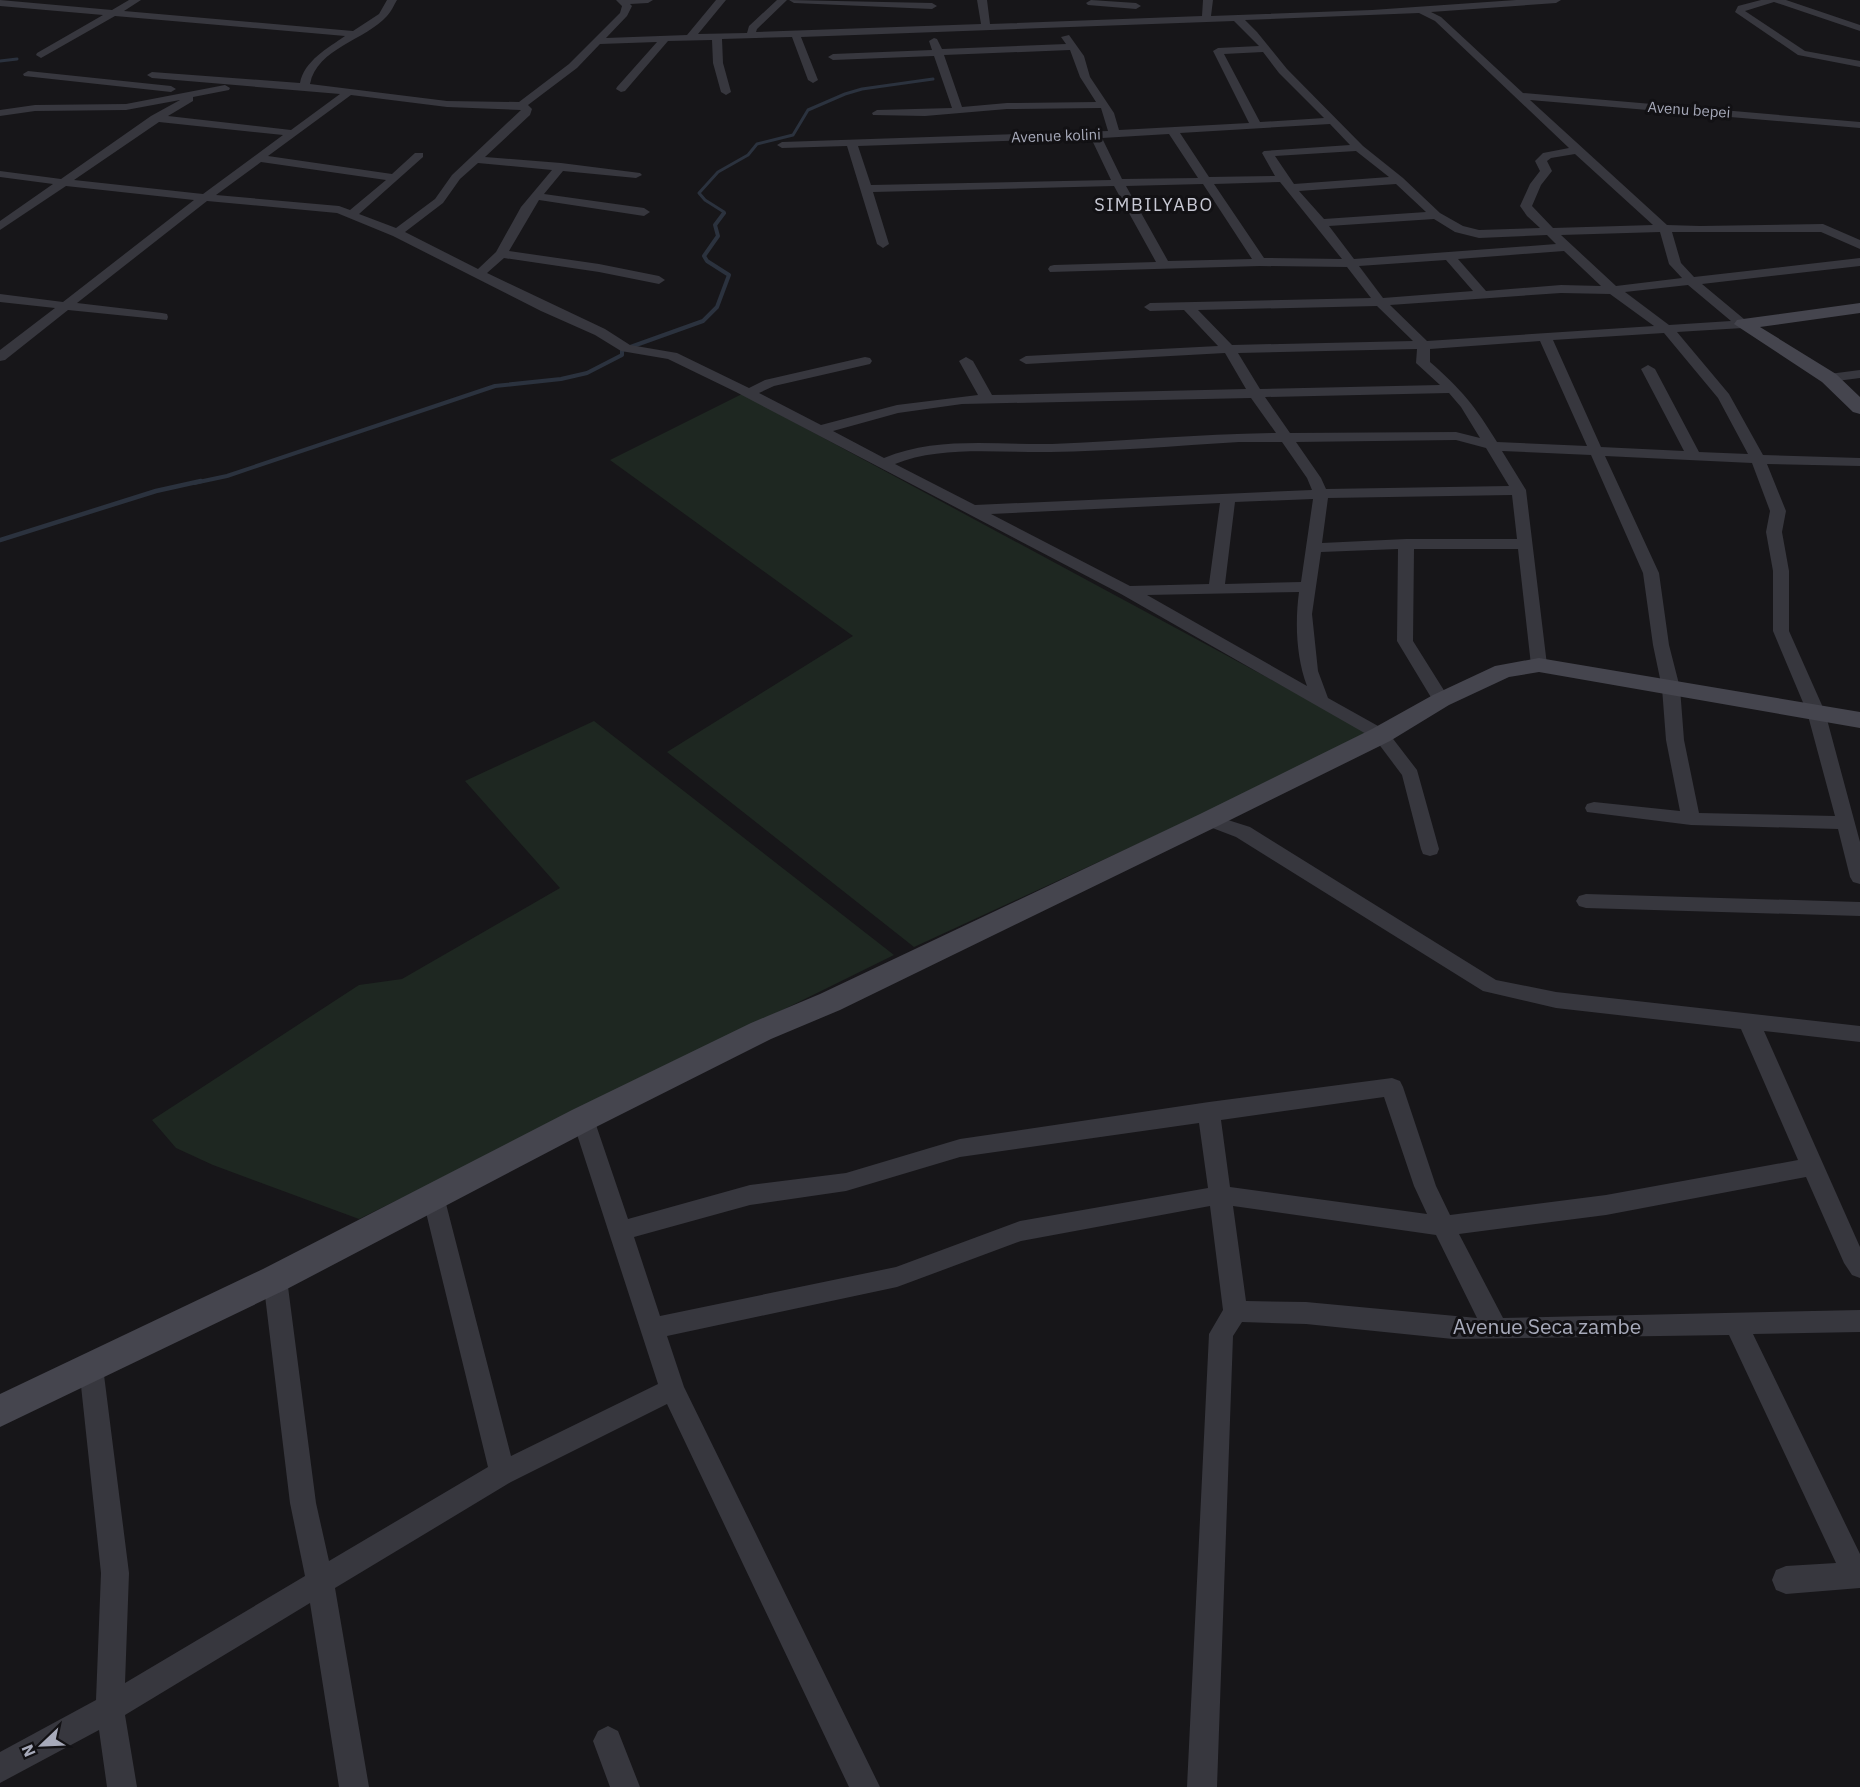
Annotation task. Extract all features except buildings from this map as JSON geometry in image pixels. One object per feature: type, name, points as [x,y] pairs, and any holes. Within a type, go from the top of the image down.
[{"type":"street","points":[[42,55],[136,0]]},
{"type":"street","points":[[304,86],[308,73],[324,56],[383,15],[392,0]]},
{"type":"street","points":[[622,0],[648,0]]},
{"type":"street","points":[[521,105],[573,66],[624,14],[627,6],[622,0]]},
{"type":"street","points":[[690,38],[721,0]]},
{"type":"street","points":[[751,36],[752,28],[782,0]]},
{"type":"street","points":[[794,0],[821,2],[872,18],[930,30],[1237,18],[1314,11],[1423,10],[1493,2],[1556,0]]},
{"type":"street","points":[[982,0],[986,27]]},
{"type":"street","points":[[1206,19],[1208,0]]},
{"type":"street","points":[[1405,0],[1438,19],[1577,150],[1664,228],[1669,237],[1675,264],[1693,283],[1743,324],[1829,378],[1860,408]]},
{"type":"street","points":[[1860,28],[1775,0],[1741,8],[1740,12],[1802,52],[1860,64]]},
{"type":"street","points":[[819,13],[821,2]]},
{"type":"street","points":[[0,3],[22,3],[353,34]]},
{"type":"street","points":[[0,15],[22,3]]},
{"type":"street","points":[[597,41],[813,34],[932,3],[930,30],[958,109]]},
{"type":"street","points":[[1091,3],[1136,3],[1136,22]]},
{"type":"street","points":[[1237,18],[1254,34],[1330,121],[1436,215],[1459,229],[1479,234],[1664,228],[1700,230],[1823,228],[1860,245]]},
{"type":"street","points":[[813,34],[816,23]]},
{"type":"street","points":[[1058,24],[1079,56],[1085,77],[1109,114],[1114,134]]},
{"type":"street","points":[[796,35],[813,80]]},
{"type":"street","points":[[717,37],[718,63],[726,92]]},
{"type":"street","points":[[621,89],[665,39]]},
{"type":"street","points":[[833,57],[1073,47]]},
{"type":"street","points":[[1256,125],[1218,51],[1265,49]]},
{"type":"street","points":[[15,111],[84,71]]},
{"type":"street","points":[[0,113],[35,108],[135,106],[308,73]]},
{"type":"street","points":[[28,74],[200,93]]},
{"type":"street","points":[[152,75],[304,86],[447,104],[521,105],[527,109],[526,113],[456,177],[439,201],[397,233]]},
{"type":"street","points":[[0,357],[6,347],[66,305],[204,198],[349,92]]},
{"type":"street","points":[[0,226],[157,118],[200,93]]},
{"type":"street","name":"Avenu bepei","points":[[1519,96],[1860,124]]},
{"type":"street","points":[[0,101],[26,104]]},
{"type":"street","points":[[877,113],[1103,105]]},
{"type":"street","points":[[92,108],[104,112],[292,133]]},
{"type":"street","name":"Avenue kolini","points":[[782,145],[1114,134],[1330,121]]},
{"type":"street","points":[[1172,130],[1260,262]]},
{"type":"street","points":[[1095,134],[1118,183],[1164,265]]},
{"type":"street","points":[[852,143],[883,243]]},
{"type":"street","points":[[1359,148],[1268,153],[1287,184],[1351,262],[1380,302],[1424,345],[1423,363],[1453,389],[1467,405],[1519,490],[1539,665]]},
{"type":"street","points":[[1577,150],[1547,155],[1541,160],[1546,171],[1526,203],[1531,214],[1613,291],[1668,330],[1724,397],[1758,459],[1779,511],[1774,532],[1781,571],[1781,631],[1816,712],[1860,877]]},
{"type":"street","points":[[352,214],[419,155]]},
{"type":"street","points":[[258,159],[395,178]]},
{"type":"street","points":[[475,159],[636,175]]},
{"type":"street","points":[[479,274],[501,254],[527,207],[561,166]]},
{"type":"street","points":[[0,174],[204,198],[339,210],[397,233],[600,332],[626,348],[672,356],[822,430],[1127,591],[1381,735],[1411,774],[1430,849]]},
{"type":"street","points":[[866,189],[1118,183],[1287,184],[1399,180]]},
{"type":"street","points":[[537,196],[644,212]]},
{"type":"street","points":[[1321,224],[1436,215]]},
{"type":"street","points":[[1054,269],[1260,262],[1351,262],[1566,247]]},
{"type":"street","points":[[501,254],[599,268],[659,280]]},
{"type":"street","points":[[1449,256],[1484,296]]},
{"type":"street","points":[[1150,307],[1380,302],[1561,290],[1613,291],[1860,262]]},
{"type":"street","points":[[0,298],[162,317]]},
{"type":"street","points":[[1187,306],[1229,349],[1255,393],[1288,437],[1314,478],[1321,494],[1304,614],[1310,671],[1321,701]]},
{"type":"street","points":[[1026,360],[1229,349],[1424,345],[1668,330],[1743,324],[1860,308]]},
{"type":"street","points":[[1545,336],[1651,573],[1661,645],[1671,688],[1675,740],[1691,819]]},
{"type":"street","points":[[748,393],[770,383],[865,360]]},
{"type":"street","points":[[966,361],[987,399]]},
{"type":"street","points":[[1647,369],[1694,456]]},
{"type":"street","points":[[1829,378],[1860,374]]},
{"type":"street","points":[[822,430],[897,409],[987,399],[1453,389]]},
{"type":"street","points":[[884,464],[901,456],[954,448],[1051,448],[1288,437],[1456,436],[1494,446],[1860,462]]},
{"type":"street","points":[[970,510],[1321,494],[1519,490]]},
{"type":"street","points":[[1216,590],[1228,499]]},
{"type":"street","points":[[1313,548],[1406,544],[1524,544]]},
{"type":"street","points":[[1406,544],[1405,641],[1441,700]]},
{"type":"street","points":[[1127,591],[1308,587]]},
{"type":"street","points":[[0,1411],[275,1279],[583,1119],[761,1031],[830,1002],[1209,820],[1381,735],[1441,700],[1503,671],[1539,665],[1860,720]]},
{"type":"street","points":[[1594,808],[1691,819],[1845,823]]},
{"type":"street","points":[[1209,820],[1243,832],[1490,986],[1556,1000],[1860,1034]]},
{"type":"street","points":[[1586,902],[1860,909]]},
{"type":"street","points":[[1749,1022],[1811,1167],[1852,1256],[1860,1268]]},
{"type":"street","points":[[620,1231],[750,1196],[846,1182],[960,1148],[1209,1111],[1392,1087],[1425,1186],[1496,1329]]},
{"type":"street","points":[[1202,1787],[1221,1334],[1235,1311],[1209,1111]]},
{"type":"street","points":[[583,1119],[672,1389],[865,1787]]},
{"type":"street","points":[[652,1328],[897,1276],[1020,1231],[1220,1195],[1443,1226],[1606,1205],[1811,1167]]},
{"type":"street","points":[[433,1196],[502,1473]]},
{"type":"street","points":[[275,1279],[303,1503],[320,1581],[354,1787]]},
{"type":"street","name":"Avenue Seca zambe","points":[[1235,1311],[1306,1313],[1453,1328],[1496,1329],[1860,1321]]},
{"type":"street","points":[[1736,1324],[1858,1575],[1786,1580]]},
{"type":"street","points":[[91,1367],[115,1573],[110,1708],[122,1787]]},
{"type":"street","points":[[0,1768],[110,1708],[502,1473],[672,1389]]},
{"type":"street","points":[[608,1741],[625,1787]]},
{"type":"shaded area","points":[[742,394],[1374,735],[914,947],[667,752],[853,636],[610,460]]},
{"type":"shaded area","points":[[594,721],[894,955],[359,1219],[213,1165],[176,1148],[152,1120],[359,985],[402,979],[560,888],[465,781]]},
{"type":"waterway","points":[[0,61],[17,59]]},
{"type":"waterway","points":[[723,214],[724,212],[705,200],[699,193],[718,172],[748,155],[757,144],[793,135],[808,110],[862,89],[933,79]]},
{"type":"waterway","points":[[194,483],[227,476],[495,386],[561,379],[587,373],[622,355],[622,350],[703,321],[717,307],[729,275],[707,261],[704,256],[718,236],[715,225],[724,213]]},
{"type":"waterway","points":[[0,540],[156,491],[201,481]]},
{"type":"district","name":"SIMBILYABO","points":[[1154,205]]}]
